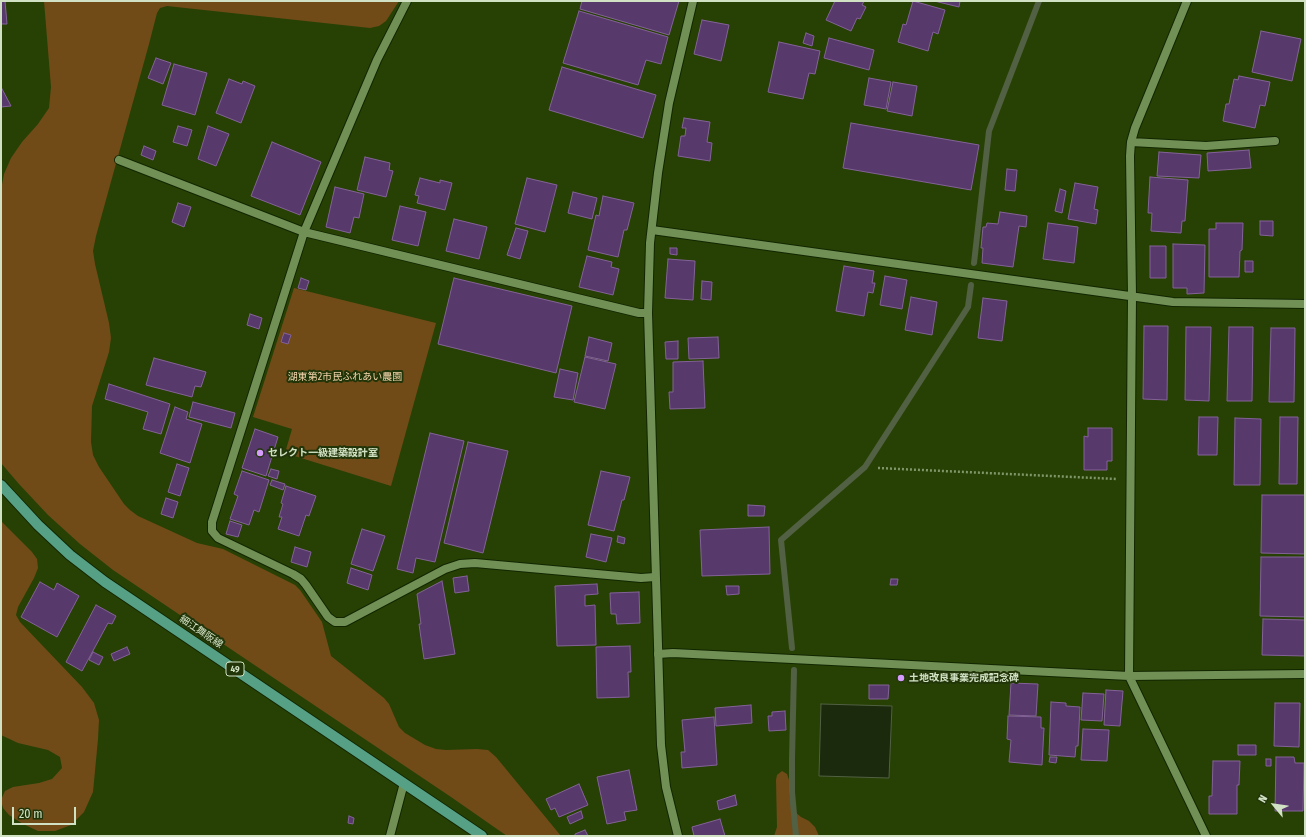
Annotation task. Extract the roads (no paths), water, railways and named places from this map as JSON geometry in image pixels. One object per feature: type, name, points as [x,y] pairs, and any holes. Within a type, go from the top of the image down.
[{"type":"main road","name":"細江舞阪線","points":[[1,485],[38,525],[70,555],[105,582],[482,836]]},
{"type":"street","points":[[407,1],[377,60],[304,232],[212,522],[212,531],[218,538],[300,578],[328,617],[336,622],[344,622],[445,570],[460,564],[640,578],[656,577]]},
{"type":"street","points":[[678,836],[670,807],[662,766],[648,313],[652,230],[658,173],[669,103],[693,1]]},
{"type":"street","points":[[1187,1],[1135,128],[1131,142],[1132,296],[1129,676],[1206,836]]},
{"type":"street","points":[[1131,142],[1206,146],[1275,141]]},
{"type":"street","points":[[119,160],[304,232],[639,313],[648,313]]},
{"type":"street","points":[[652,230],[1173,302],[1305,304]]},
{"type":"street","points":[[658,654],[673,653],[1129,676],[1305,674]]},
{"type":"street","points":[[390,836],[404,783]]},
{"type":"waterway","points":[[974,263],[989,131],[1039,1]]},
{"type":"waterway","points":[[792,648],[781,540],[865,467],[968,307],[971,285]]},
{"type":"waterway","points":[[794,670],[792,792],[796,836]]},
{"type":"place","name":"セレクト一級建築設計室","points":[[260,453]]},
{"type":"place","name":"土地改良事業完成記念碑","points":[[901,678]]},
{"type":"park label","name":"湖東第2市民ふれあい農園","points":[[345,377]]}]
